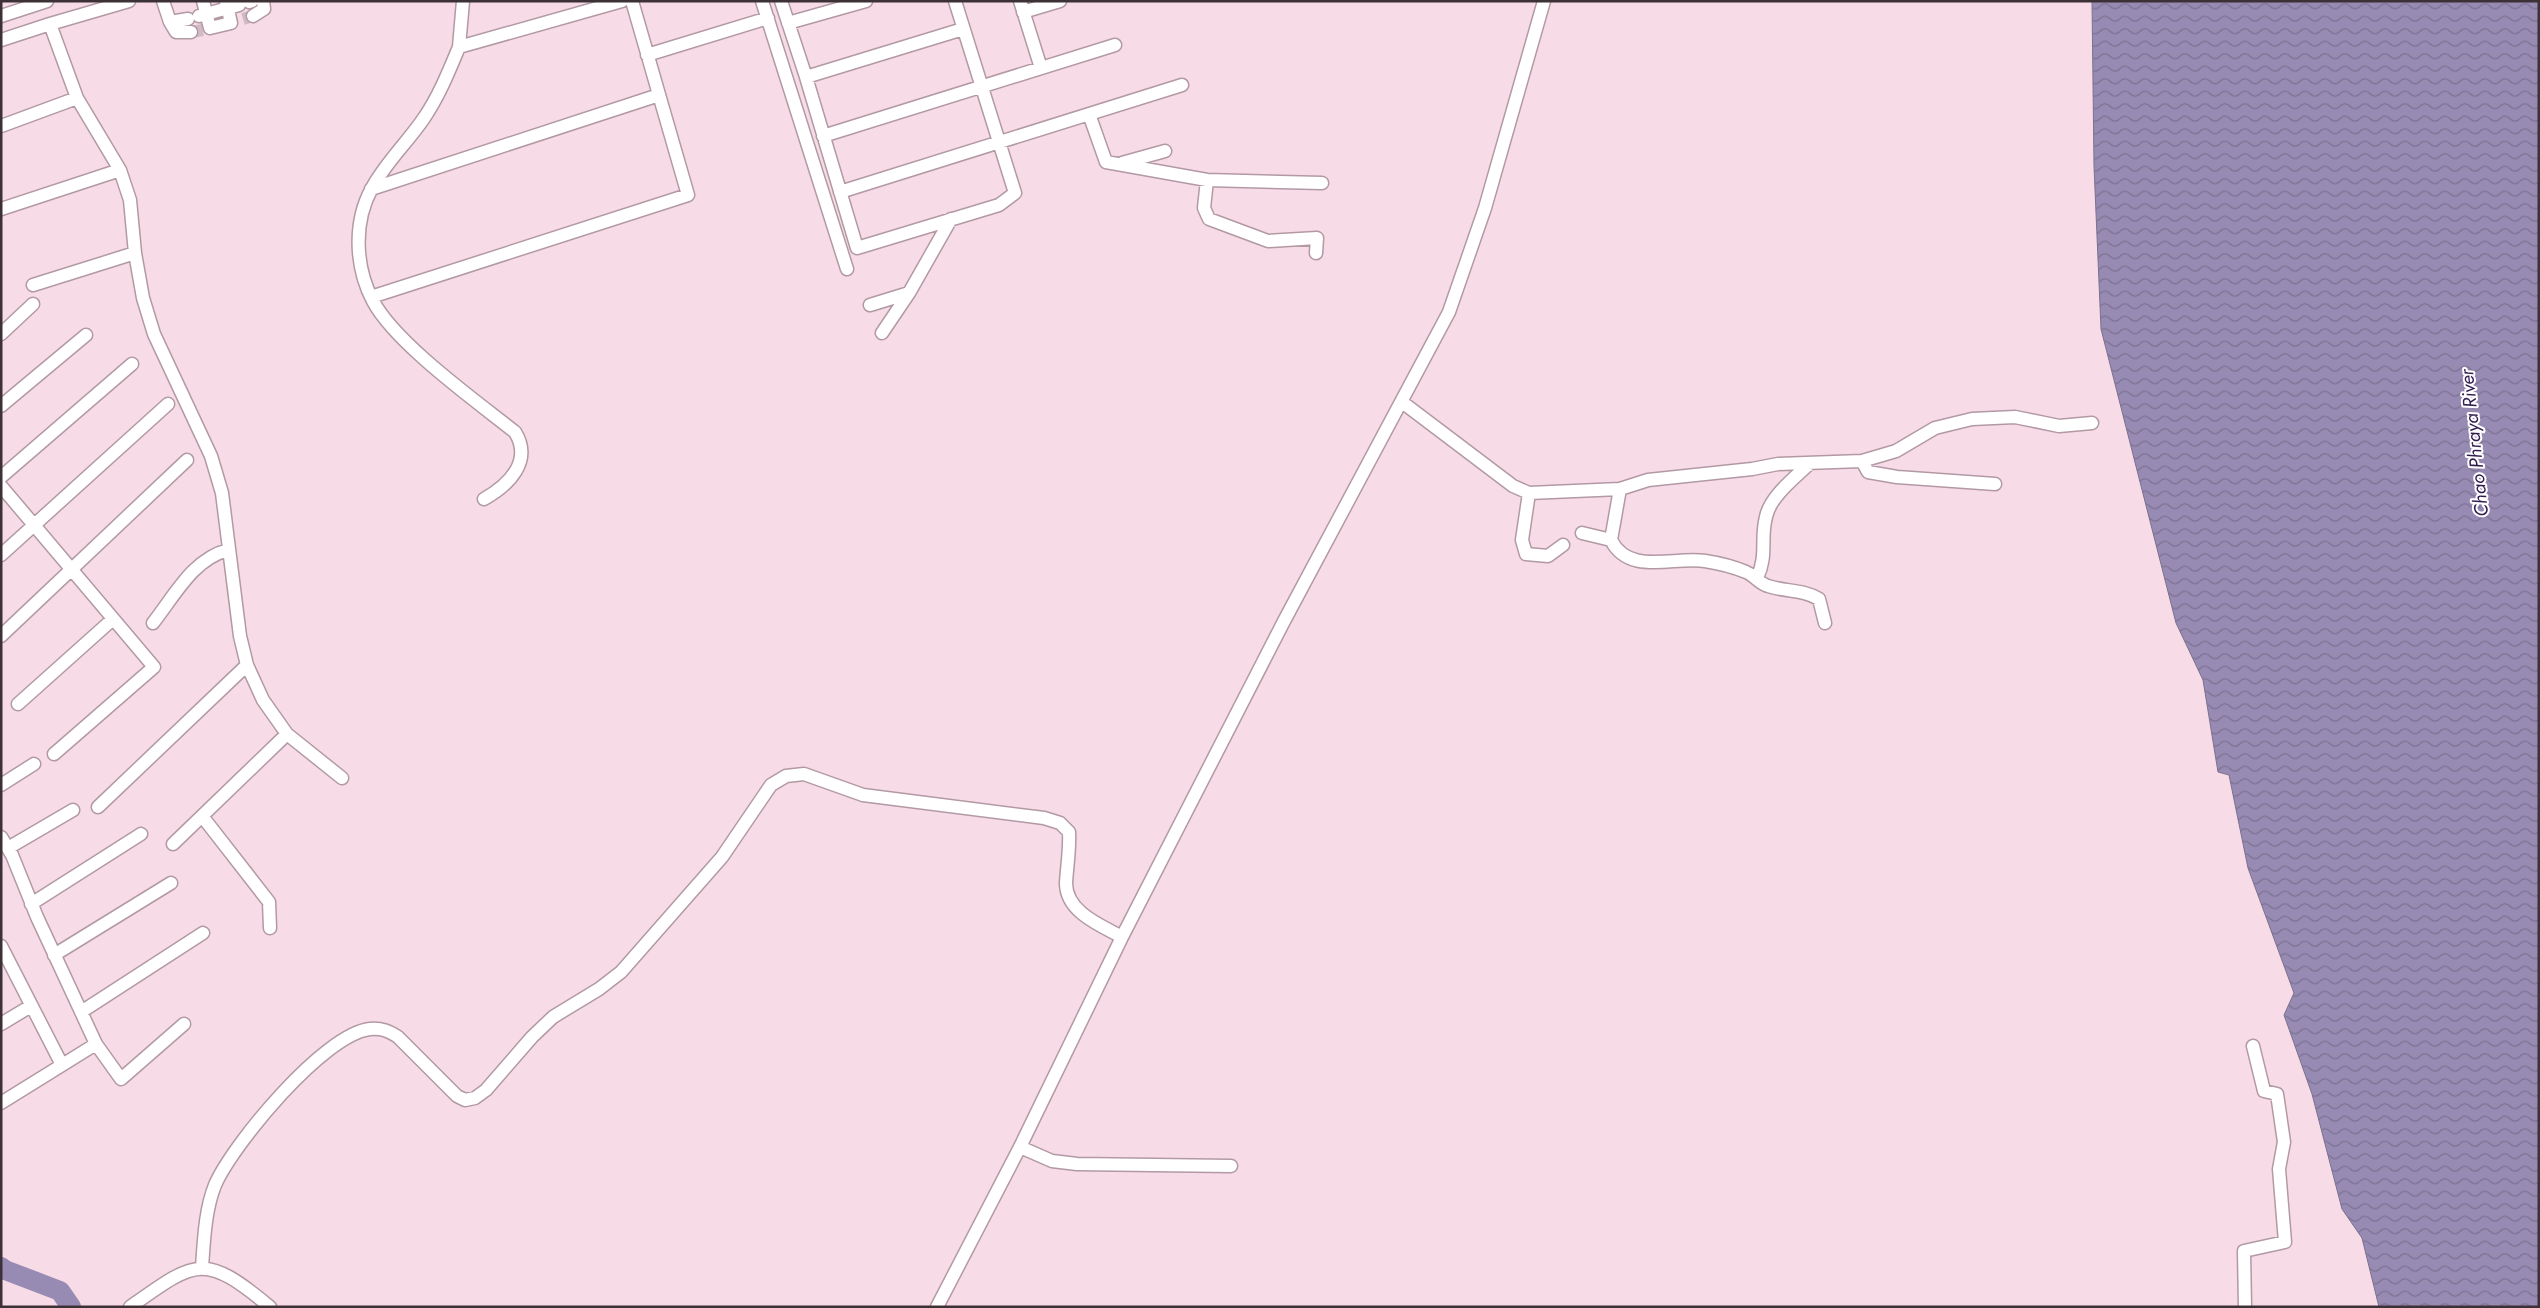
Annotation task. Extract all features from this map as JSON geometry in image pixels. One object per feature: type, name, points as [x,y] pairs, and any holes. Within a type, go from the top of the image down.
[{"type":"street","points":[[1,16],[47,1]]},
{"type":"street","points":[[1,40],[130,1]]},
{"type":"street","points":[[163,1],[170,22],[176,32],[202,30],[242,19],[264,9],[263,1]]},
{"type":"street","points":[[202,30],[198,16],[203,1]]},
{"type":"street","points":[[463,1],[459,47],[442,86],[424,118],[388,162],[371,190],[361,215],[359,240],[363,277],[371,297],[395,330],[430,363],[515,432],[521,442],[518,466],[509,480],[500,490],[484,499]]},
{"type":"street","points":[[459,47],[622,1]]},
{"type":"street","points":[[371,297],[688,196],[632,1]]},
{"type":"street","points":[[762,1],[847,269]]},
{"type":"street","points":[[781,1],[806,77],[857,248],[999,205],[1015,193],[955,1]]},
{"type":"street","points":[[788,23],[866,1]]},
{"type":"street","points":[[1041,68],[1022,7],[1060,1]]},
{"type":"street","points":[[937,1307],[1020,1147],[1122,937],[1283,622],[1449,312],[1485,208],[1544,1]]},
{"type":"street","points":[[170,22],[239,4],[242,19]]},
{"type":"street","points":[[647,55],[768,18]]},
{"type":"street","points":[[50,24],[77,98],[120,170],[130,200],[135,253],[144,298],[154,334],[211,456],[222,493],[228,550],[246,665],[263,700],[288,734],[342,778]]},
{"type":"street","points":[[806,77],[963,29]]},
{"type":"street","points":[[823,136],[1115,45]]},
{"type":"street","points":[[840,192],[1182,85]]},
{"type":"street","points":[[371,190],[659,95]]},
{"type":"street","points":[[1,126],[77,98]]},
{"type":"street","points":[[1089,114],[1106,162],[1207,180],[1322,183]]},
{"type":"street","points":[[1117,164],[1165,152]]},
{"type":"street","points":[[1,209],[120,170]]},
{"type":"street","points":[[1207,180],[1204,208],[1209,219],[1268,241],[1317,238],[1316,253]]},
{"type":"street","points":[[882,333],[909,293],[951,219]]},
{"type":"street","points":[[33,285],[135,253]]},
{"type":"street","points":[[870,304],[909,293]]},
{"type":"street","points":[[1,334],[32,304]]},
{"type":"street","points":[[1,406],[86,335]]},
{"type":"street","points":[[1,477],[132,364]]},
{"type":"street","points":[[1402,402],[1513,486],[1529,493],[1620,489],[1648,480],[1752,469],[1778,464],[1862,461],[1896,451],[1935,428],[1972,419],[2015,416],[2059,426],[2092,423]]},
{"type":"street","points":[[1,555],[168,404]]},
{"type":"street","points":[[1,636],[187,460]]},
{"type":"street","points":[[1862,461],[1868,472],[1897,477],[1995,484]]},
{"type":"street","points":[[1758,578],[1764,561],[1766,514],[1783,490],[1810,463]]},
{"type":"street","points":[[1,486],[154,667],[54,754]]},
{"type":"street","points":[[1620,489],[1611,540],[1616,550],[1623,557],[1650,562],[1704,560],[1746,572],[1758,578],[1765,585],[1807,592],[1819,599],[1824,623]]},
{"type":"street","points":[[1529,493],[1522,540],[1526,554],[1548,556],[1562,545]]},
{"type":"street","points":[[1582,533],[1611,540]]},
{"type":"street","points":[[153,622],[198,565],[214,554],[228,550]]},
{"type":"street","points":[[18,704],[114,619]]},
{"type":"street","points":[[98,807],[246,665]]},
{"type":"street","points":[[173,844],[288,734]]},
{"type":"street","points":[[1,785],[34,764]]},
{"type":"street","points":[[202,1267],[206,1220],[215,1187],[229,1159],[282,1093],[326,1052],[369,1029],[388,1030],[398,1037],[457,1096],[465,1100],[475,1098],[495,1081],[532,1037],[553,1017],[599,989],[621,972],[722,857],[771,785],[786,776],[804,774],[863,794],[1016,813],[1060,823],[1069,832],[1066,885],[1069,898],[1080,912],[1122,937]]},
{"type":"street","points":[[8,848],[73,810]]},
{"type":"street","points":[[202,816],[269,902],[270,928]]},
{"type":"street","points":[[31,904],[141,834]]},
{"type":"street","points":[[1,837],[8,848],[31,904],[96,1044],[121,1079],[184,1024]]},
{"type":"street","points":[[54,955],[171,883]]},
{"type":"street","points":[[81,1012],[202,933]]},
{"type":"street","points":[[3,953],[62,1065]]},
{"type":"street","points":[[1,1024],[30,1006]]},
{"type":"street","points":[[1,1103],[96,1044]]},
{"type":"street","points":[[2245,1307],[2244,1251],[2285,1242],[2279,1169],[2284,1142],[2277,1094],[2264,1091],[2253,1046]]},
{"type":"street","points":[[1020,1147],[1046,1159],[1078,1164],[1231,1166]]},
{"type":"street","points":[[130,1307],[171,1278],[202,1267],[222,1272],[270,1307]]},
{"type":"water","name":"Chao Phraya River","points":[[2092,1],[2539,1],[2539,1307],[2379,1307],[2362,1238],[2342,1209],[2312,1094],[2284,1015],[2294,993],[2248,868],[2229,775],[2218,772],[2203,680],[2176,623],[2101,329],[2094,166]]},
{"type":"waterway","points":[[1,1267],[60,1291],[71,1307]]},
{"type":"tunnel","points":[[243,19],[253,16]]},
{"type":"tunnel","points":[[191,32],[203,30]]}]
